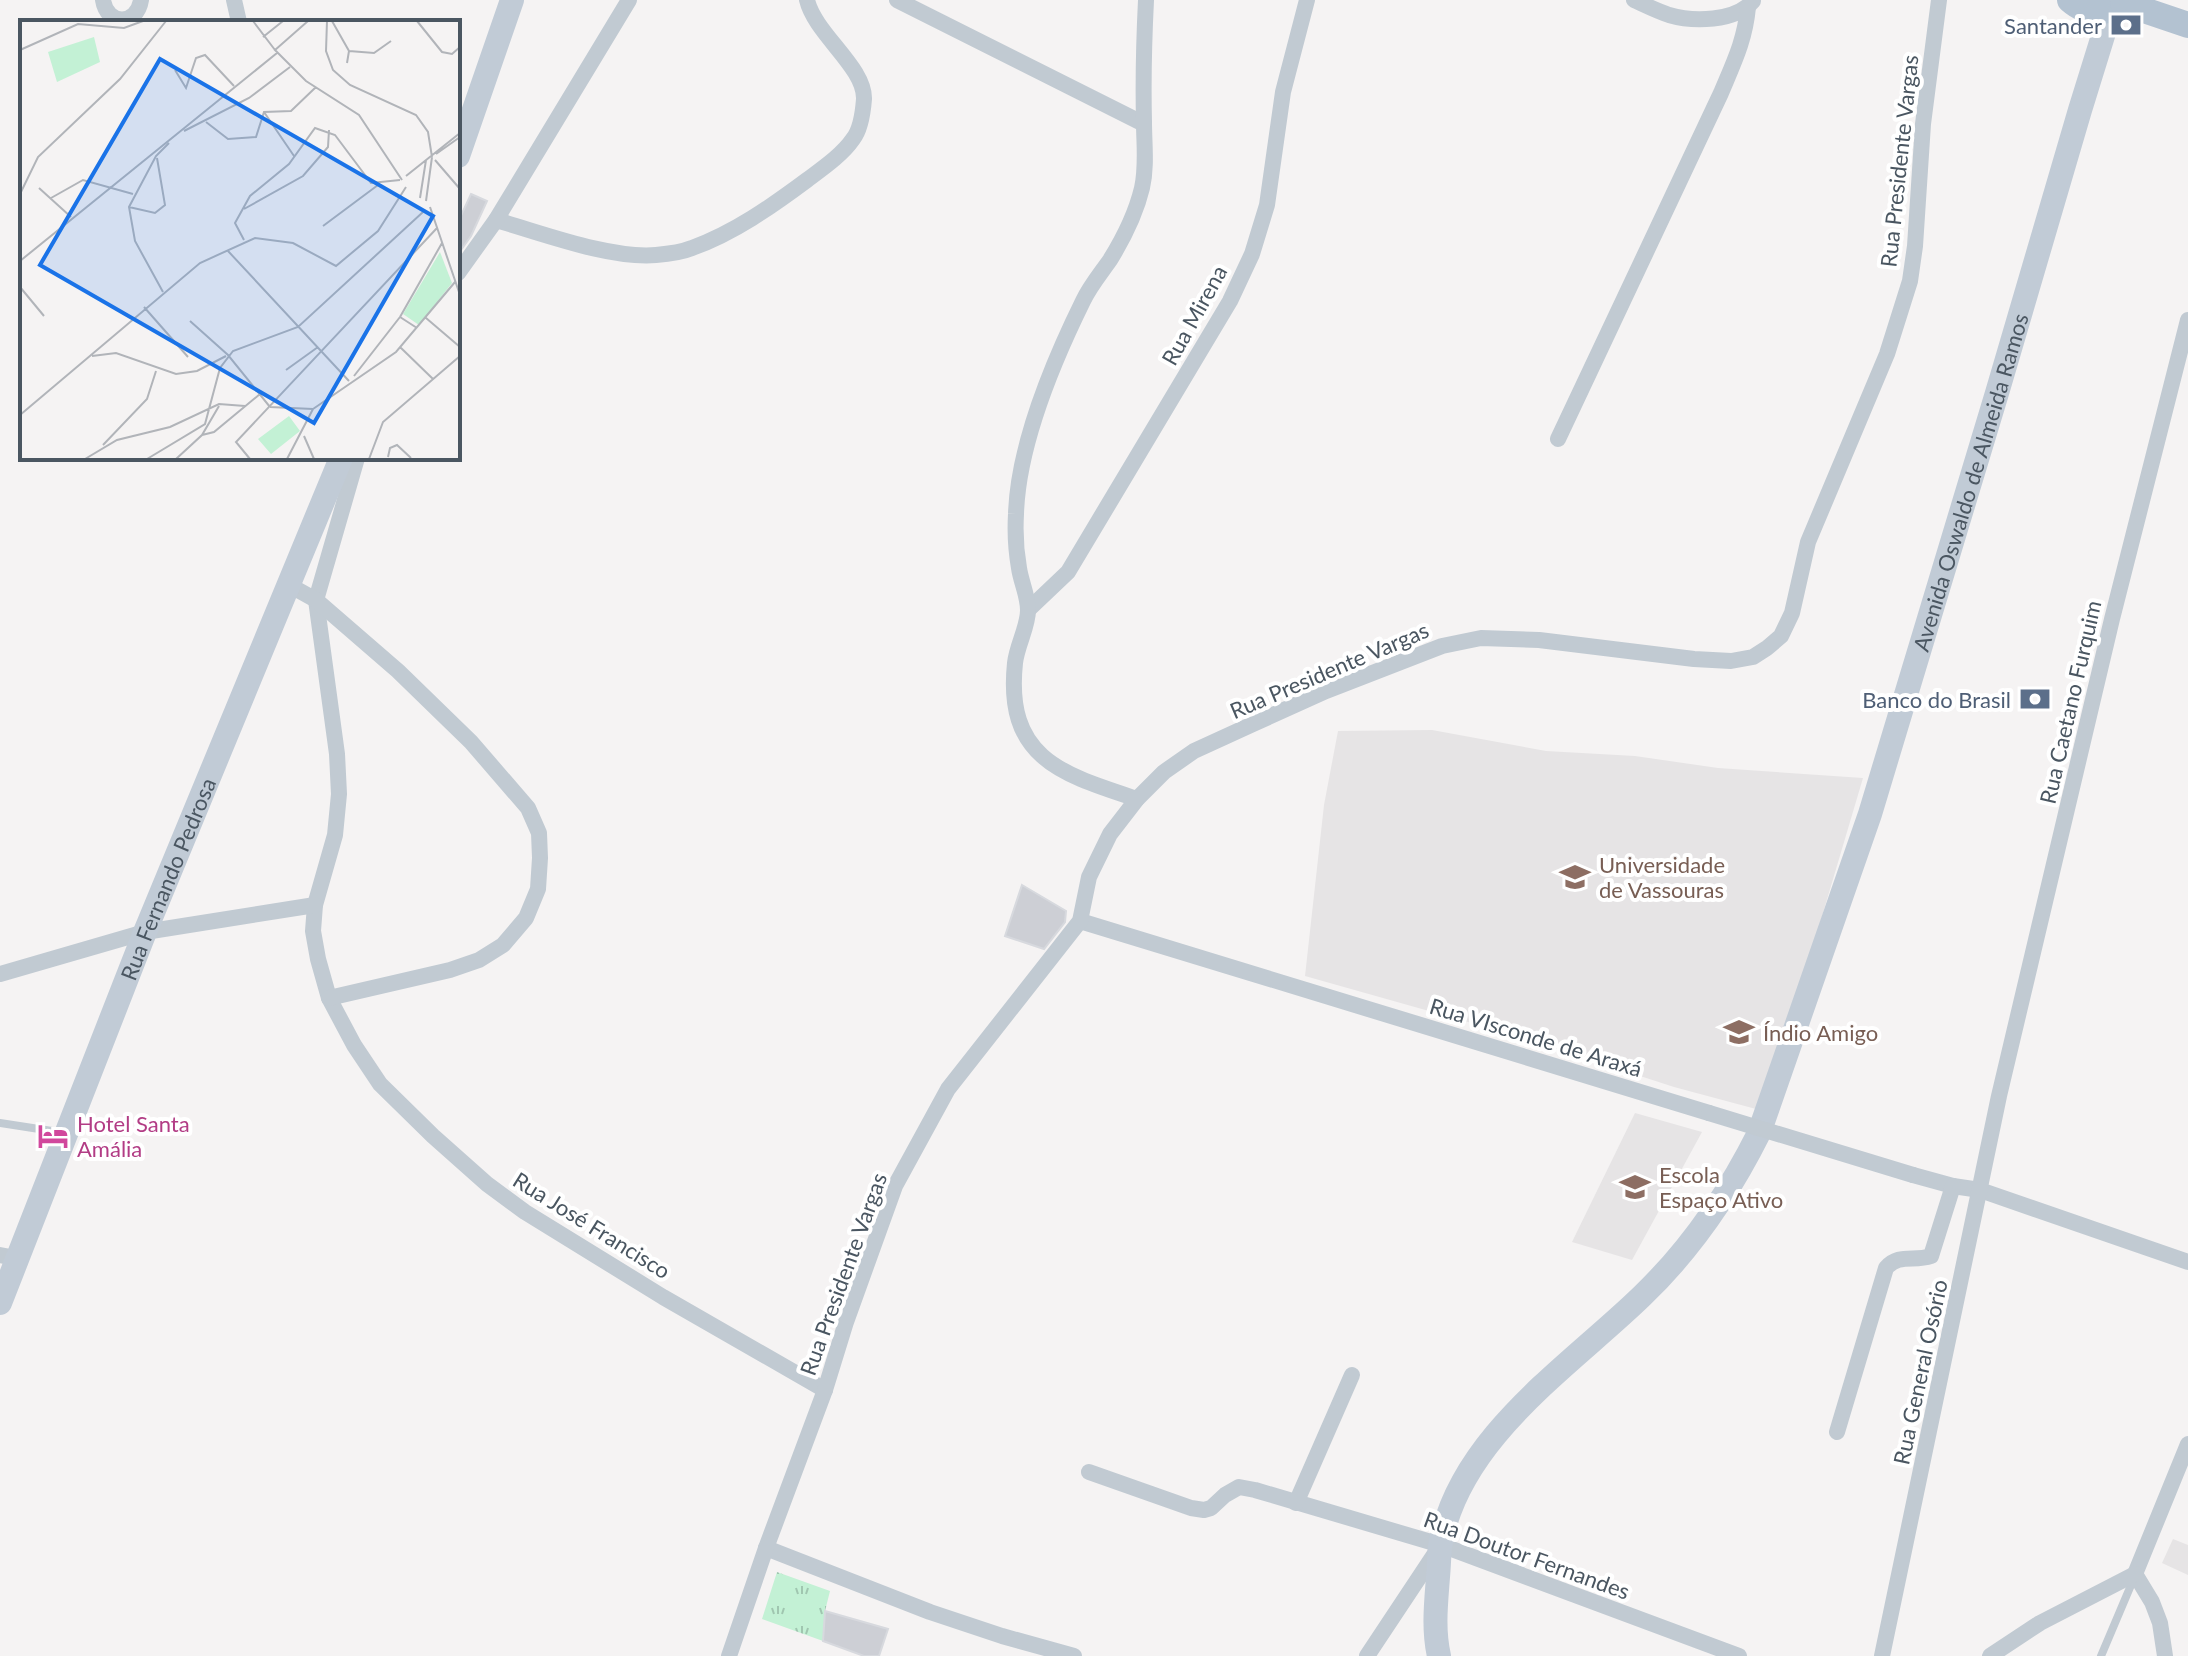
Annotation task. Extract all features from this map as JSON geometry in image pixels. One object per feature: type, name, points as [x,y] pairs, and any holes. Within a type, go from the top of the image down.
[{"type":"main road","points":[[2070,0],[2086,10],[2098,12],[2120,4],[2188,25]]},
{"type":"street","points":[[103,0],[106,11],[116,19],[122,20],[140,13]]},
{"type":"street","points":[[234,0],[239,20]]},
{"type":"street","points":[[460,150],[512,0]]},
{"type":"street","points":[[460,270],[496,220],[629,0]]},
{"type":"street","points":[[496,220],[627,255],[657,255],[689,249],[725,234],[785,196],[827,165],[854,139],[862,117],[864,94],[854,70],[813,18],[807,0]]},
{"type":"street","points":[[897,0],[1144,124]]},
{"type":"street","points":[[1137,799],[1064,773],[1040,755],[1021,730],[1014,700],[1014,679],[1015,658],[1028,610],[1018,567],[1016,513],[1024,453],[1046,389],[1084,298],[1129,225],[1142,188],[1146,150],[1146,0]]},
{"type":"street","name":"Rua Mirena","points":[[1028,610],[1068,572],[1230,301],[1252,254],[1267,205],[1283,92],[1307,0]]},
{"type":"street","points":[[1634,0],[1671,16],[1700,19],[1727,16],[1751,3]]},
{"type":"street","name":"Rua Presidente Vargas","points":[[729,1656],[895,1186],[948,1089],[1080,921],[1089,877],[1110,834],[1137,799],[1164,772],[1194,751],[1326,691],[1442,646],[1481,638],[1539,640],[1731,661],[1753,657],[1781,636],[1792,613],[1808,542],[1887,354],[1910,281],[1921,181],[1923,124],[1939,0]]},
{"type":"street","points":[[1558,439],[1721,93],[1746,31],[1751,3]]},
{"type":"street","name":"Avenida Oswaldo de Almeida Ramos","points":[[1439,1656],[1435,1613],[1441,1545],[1454,1502],[1471,1470],[1496,1432],[1529,1398],[1643,1295],[1677,1258],[1706,1223],[1759,1133],[1870,814],[2080,110],[2120,4]]},
{"type":"street","name":"Rua Caetano Furquim","points":[[1999,1096],[2112,619],[2188,320]]},
{"type":"street","name":"Rua Fernando Pedrosa","points":[[0,1303],[8,1254],[66,1133],[145,932],[340,460]]},
{"type":"street","name":"Rua José Francisco","points":[[356,460],[316,600],[337,754],[339,794],[335,835],[315,905],[313,931],[329,998],[354,1045],[380,1084],[487,1184],[588,1251],[825,1390]]},
{"type":"street","points":[[289,585],[316,600],[398,671],[471,742],[528,808],[539,833],[538,889],[526,918],[503,945],[479,960],[450,970],[329,998]]},
{"type":"street","points":[[0,974],[145,932],[315,905]]},
{"type":"street","name":"Rua VIsconde de Araxá","points":[[1080,921],[1913,1175],[1980,1190],[2188,1262]]},
{"type":"street","name":"Rua General Osório","points":[[1882,1656],[1999,1096]]},
{"type":"street","points":[[1837,1432],[1886,1268],[1894,1260],[1931,1256],[1953,1186]]},
{"type":"street","points":[[1296,1503],[1352,1375]]},
{"type":"street","points":[[1990,1656],[2040,1623],[2135,1574],[2188,1444]]},
{"type":"street","name":"Rua Doutor Fernandes","points":[[1089,1472],[1204,1510],[1239,1487],[1296,1503],[1441,1545],[1739,1656]]},
{"type":"street","points":[[1367,1656],[1441,1545]]},
{"type":"street","points":[[766,1548],[930,1612],[1074,1656]]},
{"type":"street","points":[[2135,1574],[2152,1602],[2160,1623],[2165,1656]]},
{"type":"lane","points":[[0,1123],[66,1133]]},
{"type":"lane","points":[[2101,1656],[2135,1574]]},
{"type":"shaded area","name":"Universidade de Vassouras","points":[[1432,730],[1546,751],[1635,756],[1718,768],[1863,778],[1804,977],[1756,1109],[1674,1087],[1514,1035],[1305,976],[1324,805],[1338,731]]},
{"type":"shaded area","name":"Escola Espaço Ativo","points":[[1635,1113],[1702,1132],[1632,1260],[1572,1242]]},
{"type":"shaded area","points":[[2173,1539],[2188,1545],[2188,1575],[2162,1563]]},
{"type":"green space","points":[[777,1572],[830,1591],[823,1641],[762,1619]]},
{"type":"building","points":[[471,194],[487,201],[471,236],[460,251],[460,218]]},
{"type":"building","points":[[1022,885],[1066,911],[1065,922],[1044,949],[1005,936]]},
{"type":"building","points":[[825,1611],[888,1629],[879,1656],[864,1656],[823,1641]]},
{"type":"place","name":"Santander","points":[[2126,25]]},
{"type":"place","name":"Banco do Brasil","points":[[2035,699]]},
{"type":"place","name":"Universidade de Vassouras","points":[[1575,877]]},
{"type":"place","name":"Índio Amigo","points":[[1739,1032]]},
{"type":"place","name":"Hotel Santa Amália","points":[[53,1136]]},
{"type":"place","name":"Escola Espaço Ativo","points":[[1635,1187]]}]
